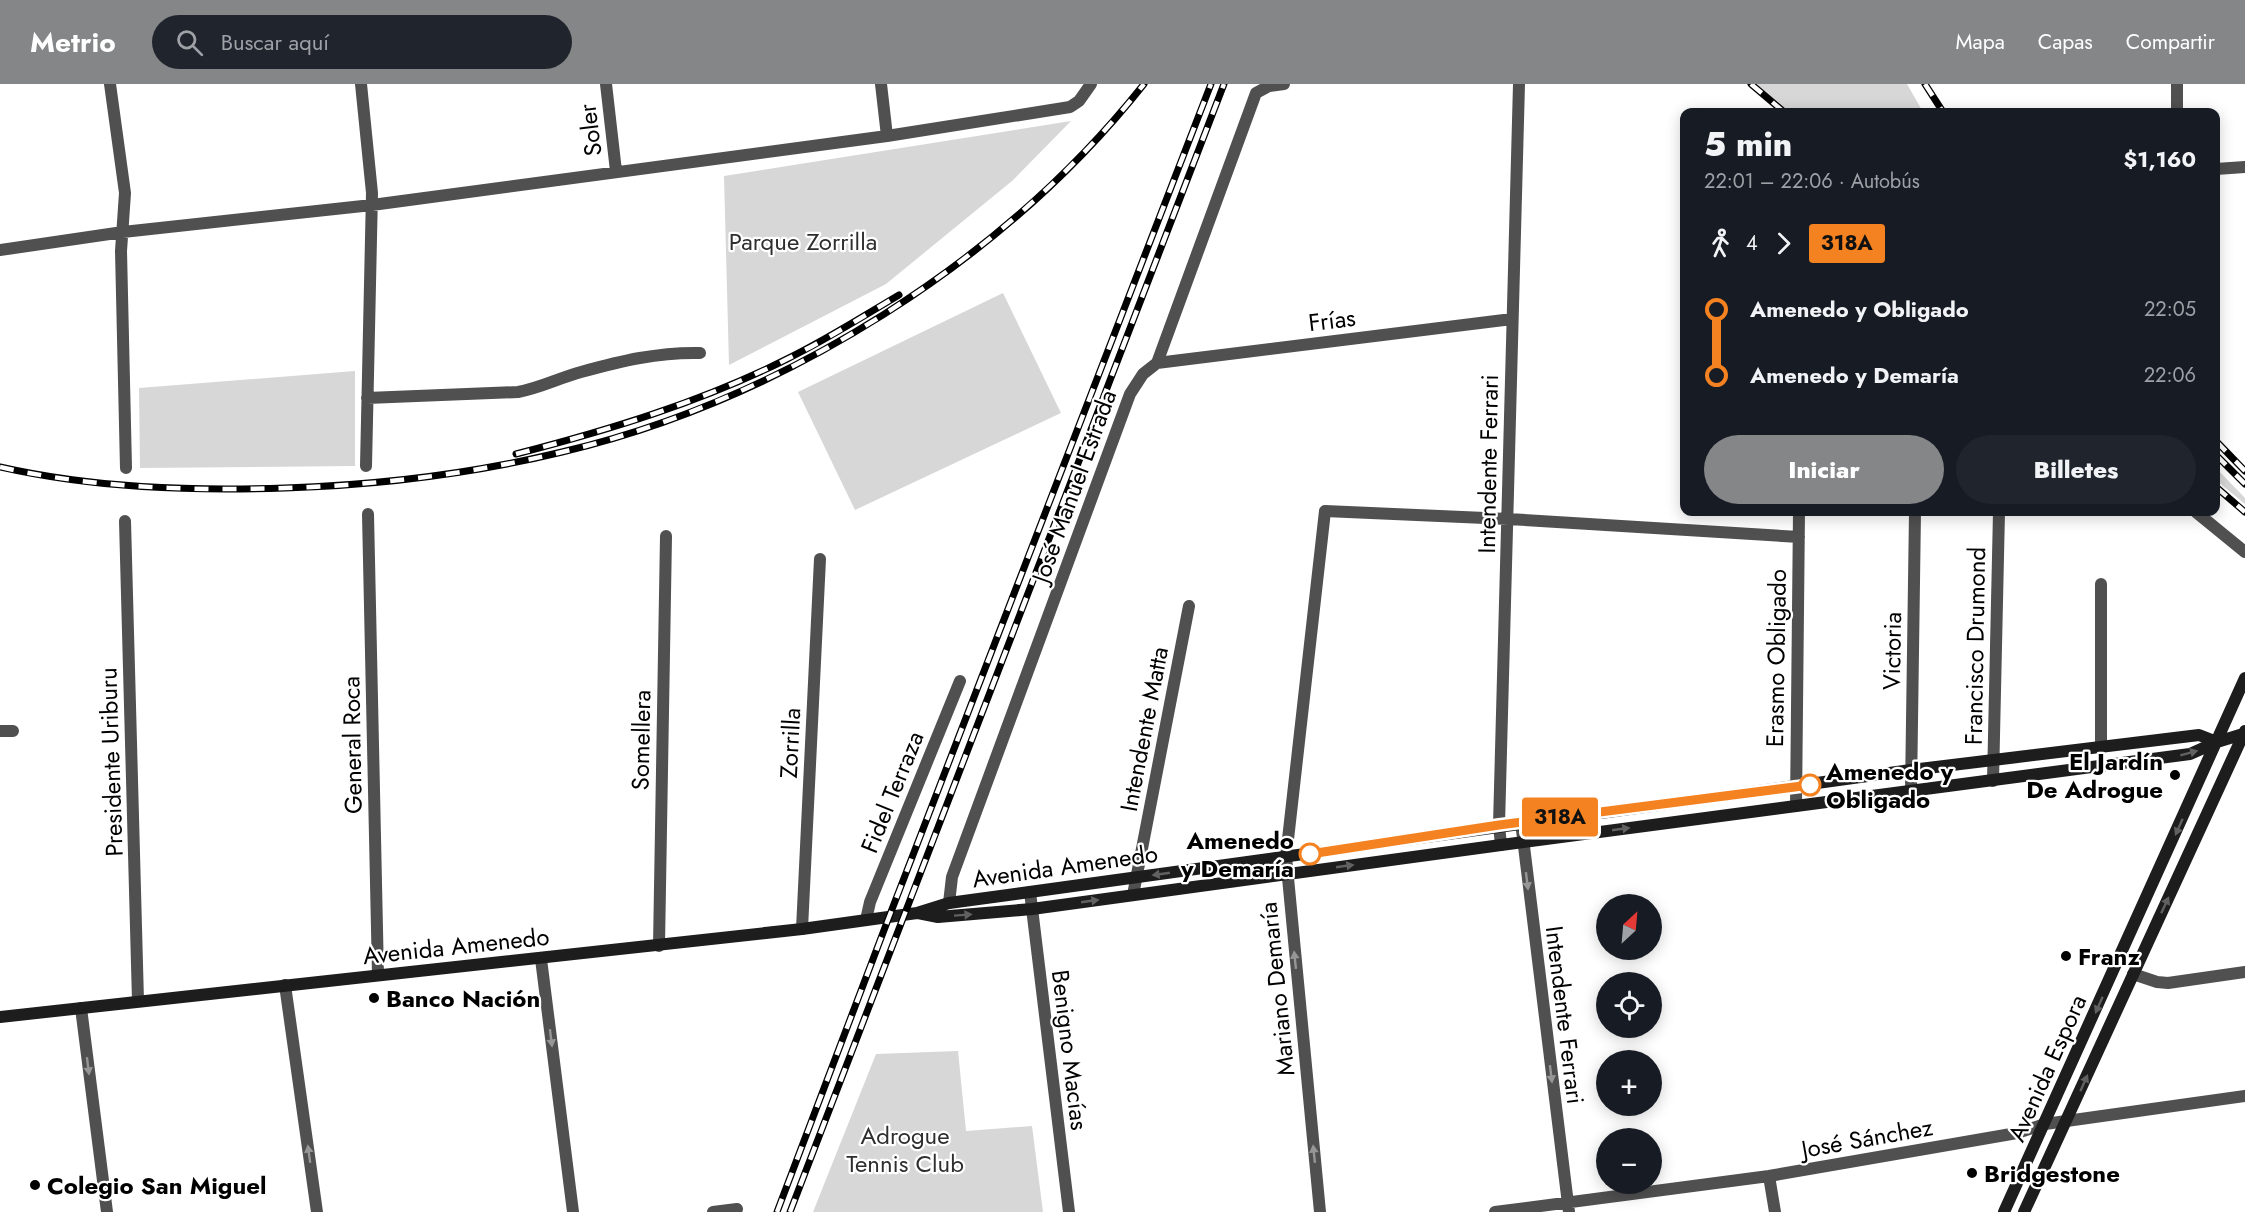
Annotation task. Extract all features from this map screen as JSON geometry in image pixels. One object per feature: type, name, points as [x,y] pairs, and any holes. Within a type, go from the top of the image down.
[{"type":"street","points":[[110,84],[125,193],[121,263],[126,468]]},
{"type":"street","points":[[361,84],[372,205],[366,466]]},
{"type":"street","name":"Soler","points":[[606,84],[616,171]]},
{"type":"street","points":[[881,84],[887,136]]},
{"type":"street","points":[[0,250],[123,232],[372,205],[887,136],[1071,107],[1079,101],[1091,84]]},
{"type":"street","name":"José Manuel Estrada","points":[[949,903],[952,877],[1130,394],[1143,374],[1157,363],[1256,93],[1269,86],[1284,84]]},
{"type":"street","name":"Intendente Ferrari","points":[[1501,845],[1499,825],[1519,84]]},
{"type":"street","points":[[2176,84],[2177,108]]},
{"type":"street","points":[[2220,169],[2245,167]]},
{"type":"street","name":"Frías","points":[[1157,363],[1512,319]]},
{"type":"street","points":[[367,398],[518,392],[535,389],[578,373],[641,356],[676,352],[700,353]]},
{"type":"street","name":"Mariano Demaría","points":[[1320,1212],[1286,857],[1325,511],[1508,519]]},
{"type":"street","name":"General Roca","points":[[368,514],[378,975]]},
{"type":"street","name":"Erasmo Obligado","points":[[1796,806],[1799,516]]},
{"type":"street","name":"Victoria","points":[[1911,791],[1915,516]]},
{"type":"street","name":"Francisco Drumond","points":[[1993,781],[1999,516]]},
{"type":"street","points":[[2201,516],[2245,552]]},
{"type":"street","points":[[1508,519],[1799,537]]},
{"type":"street","name":"Presidente Uriburu","points":[[125,521],[138,1001]]},
{"type":"street","name":"Somellera","points":[[659,946],[666,536]]},
{"type":"street","name":"Zorrilla","points":[[802,929],[820,559]]},
{"type":"street","points":[[2101,584],[2101,747]]},
{"type":"street","name":"Intendente Matta","points":[[1133,896],[1189,606]]},
{"type":"street","name":"Avenida Espora","points":[[2004,1212],[2245,678]]},
{"type":"street","name":"Fidel Terraza","points":[[866,920],[870,902],[960,681]]},
{"type":"street","name":"Avenida Amenedo","points":[[917,913],[938,917],[1032,909],[1993,781],[2190,754],[2217,741],[2244,733]]},
{"type":"street","name":"Avenida Espora","points":[[2024,1212],[2244,733]]},
{"type":"street","name":"Avenida Amenedo","points":[[0,1017],[802,929],[917,913],[949,903],[1499,825],[1993,759],[2199,735],[2217,741]]},
{"type":"street","name":"Intendente Ferrari","points":[[1521,822],[1568,1207]]},
{"type":"street","name":"Benigno Macías","points":[[1030,892],[1069,1212]]},
{"type":"street","points":[[541,959],[573,1212]]},
{"type":"street","points":[[2133,974],[2157,982],[2168,982],[2245,972]]},
{"type":"street","points":[[285,985],[317,1212]]},
{"type":"street","points":[[81,1008],[107,1212]]},
{"type":"street","name":"José Sánchez","points":[[1495,1212],[1568,1207],[1769,1176],[2017,1133],[2045,1124],[2245,1096]]},
{"type":"street","points":[[1769,1176],[1775,1212]]},
{"type":"street","points":[[713,1212],[737,1209]]},
{"type":"green space","points":[[1755,84],[1907,84],[1921,108],[1783,108]]},
{"type":"green space","name":"Parque Zorrilla","points":[[1071,121],[1012,181],[886,284],[729,365],[724,176]]},
{"type":"green space","points":[[1003,293],[1061,413],[855,510],[798,392]]},
{"type":"green space","points":[[355,371],[355,466],[140,468],[139,388]]},
{"type":"green space","points":[[2220,472],[2245,498],[2245,504],[2220,483]]},
{"type":"green space","name":"Adrogue Tennis Club","points":[[958,1051],[966,1131],[1032,1126],[1043,1212],[813,1212],[876,1054]]},
{"type":"railway","points":[[0,467],[106,484],[213,489],[320,486],[424,477],[528,460],[644,429],[726,397],[806,359],[883,315],[956,265],[1025,209],[1088,148],[1144,84]]},
{"type":"railway","points":[[777,1212],[1211,84]]},
{"type":"railway","points":[[790,1212],[1224,84]]},
{"type":"railway","points":[[1751,84],[1779,108]]},
{"type":"railway","points":[[1925,84],[1940,108]]},
{"type":"railway","points":[[516,454],[620,425],[721,389],[801,352],[899,295]]},
{"type":"railway","points":[[2220,445],[2245,471]]},
{"type":"railway","points":[[2220,459],[2245,484]]},
{"type":"railway","points":[[2220,490],[2245,512]]},
{"type":"bus line","name":"318A","points":[[1310,854],[1499,825],[1810,785]]},
{"type":"place","name":"El Jardín De Adrogue","points":[[2175,775]]},
{"type":"place","name":"Amenedo y Obligado","points":[[1810,785]]},
{"type":"place","name":"Amenedo y Demaría","points":[[1310,854]]},
{"type":"place","name":"Franz","points":[[2066,956]]},
{"type":"place","name":"Banco Nación","points":[[374,998]]},
{"type":"place","name":"Bridgestone","points":[[1972,1173]]},
{"type":"place","name":"Colegio San Miguel","points":[[35,1185]]}]
